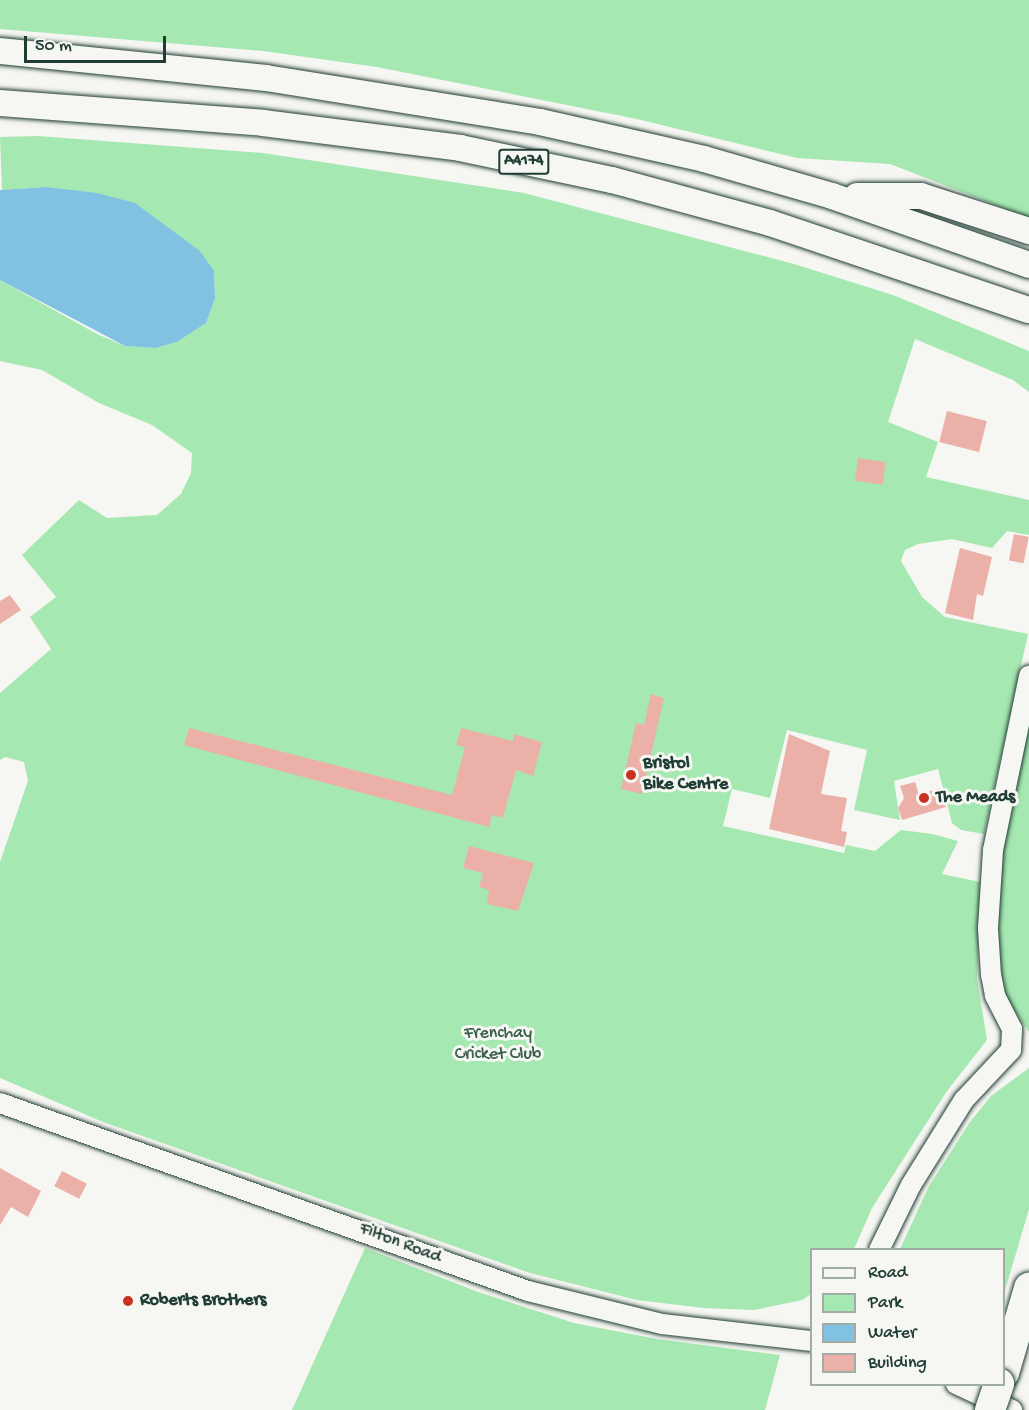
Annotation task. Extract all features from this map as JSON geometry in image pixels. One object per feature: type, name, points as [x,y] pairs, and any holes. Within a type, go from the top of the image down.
[{"type":"highway","points":[[1005,1367],[1029,1288]]},
{"type":"highway","points":[[990,1410],[999,1386]]},
{"type":"main road","name":"A4174","points":[[0,51],[167,66],[392,95],[631,141],[832,196],[1029,265]]},
{"type":"main road","name":"A4174","points":[[0,102],[263,123],[460,148],[612,180],[770,223],[1029,310]]},
{"type":"main road","name":"A4174","points":[[832,196],[921,196],[1029,231]]},
{"type":"street","points":[[880,1248],[911,1185],[964,1100],[1011,1050],[1012,1029],[995,995],[991,975],[988,928],[993,850],[1029,676]]},
{"type":"street","name":"Filton Road","points":[[0,1103],[528,1292],[662,1324],[810,1341]]},
{"type":"street","points":[[960,1386],[1012,1410]]},
{"type":"green space","points":[[0,0],[1029,0],[1029,218],[890,164],[797,158],[637,119],[377,67],[263,51],[0,29]]},
{"type":"green space","name":"Frenchay Cricket Club","points":[[38,136],[263,153],[524,193],[794,264],[893,295],[1029,351],[1029,392],[1013,380],[915,339],[888,422],[938,442],[926,477],[1029,500],[1029,535],[1007,531],[992,548],[952,539],[918,544],[905,550],[901,561],[922,597],[945,617],[1028,634],[984,834],[961,830],[952,823],[938,769],[894,781],[900,820],[854,810],[867,750],[787,730],[770,798],[732,789],[723,826],[844,853],[846,845],[875,851],[901,830],[932,834],[958,841],[942,874],[980,882],[977,978],[987,1040],[947,1091],[872,1208],[854,1248],[810,1248],[810,1295],[802,1300],[754,1310],[703,1308],[637,1300],[530,1273],[103,1122],[0,1078],[0,862],[28,781],[24,762],[5,757],[0,760],[0,693],[51,649],[30,617],[56,597],[22,555],[79,500],[107,518],[157,515],[181,494],[191,473],[192,453],[152,425],[99,403],[42,370],[0,361],[0,280],[97,334],[125,346],[156,348],[177,342],[206,323],[215,299],[214,271],[46,187],[2,190],[0,137]]},
{"type":"green space","points":[[1029,707],[1029,1032],[1001,992],[997,905],[1000,852]]},
{"type":"green space","points":[[1029,1068],[1029,1209],[1005,1291],[1005,1248],[900,1248],[929,1186],[970,1122],[991,1096]]},
{"type":"green space","points":[[365,1248],[478,1292],[574,1323],[657,1339],[780,1355],[765,1410],[292,1410]]},
{"type":"water","points":[[46,187],[97,193],[135,203],[200,251],[214,271],[215,299],[206,323],[177,342],[156,348],[125,346],[0,280],[0,190]]},
{"type":"building","points":[[947,411],[987,421],[979,452],[939,442]]},
{"type":"building","points":[[858,458],[886,462],[883,485],[855,481]]},
{"type":"building","points":[[1014,534],[1029,537],[1024,563],[1009,561]]},
{"type":"building","points":[[960,548],[992,557],[983,596],[977,594],[973,620],[945,613]]},
{"type":"building","points":[[10,595],[21,610],[0,624],[0,601]]},
{"type":"building","points":[[651,694],[664,698],[642,794],[621,789],[636,723],[644,725]]},
{"type":"building","points":[[189,728],[452,795],[465,747],[456,745],[461,728],[513,741],[514,734],[542,742],[533,776],[516,770],[503,818],[492,815],[489,827],[184,745]]},
{"type":"building","points":[[789,734],[830,751],[821,794],[847,798],[841,831],[847,832],[844,847],[769,829]]},
{"type":"building","name":"The Meads","points":[[915,782],[919,795],[940,788],[946,807],[902,820],[898,808],[904,798],[900,786]]},
{"type":"building","points":[[469,846],[534,863],[518,911],[487,904],[489,890],[479,887],[483,873],[463,868]]},
{"type":"building","points":[[0,1168],[41,1191],[28,1217],[11,1207],[0,1225]]},
{"type":"building","points":[[62,1171],[87,1184],[79,1199],[54,1186]]},
{"type":"place","name":"Bristol Bike Centre","points":[[631,775]]},
{"type":"place","name":"The Meads","points":[[924,798]]},
{"type":"place","name":"Roberts Brothers","points":[[128,1301]]}]
